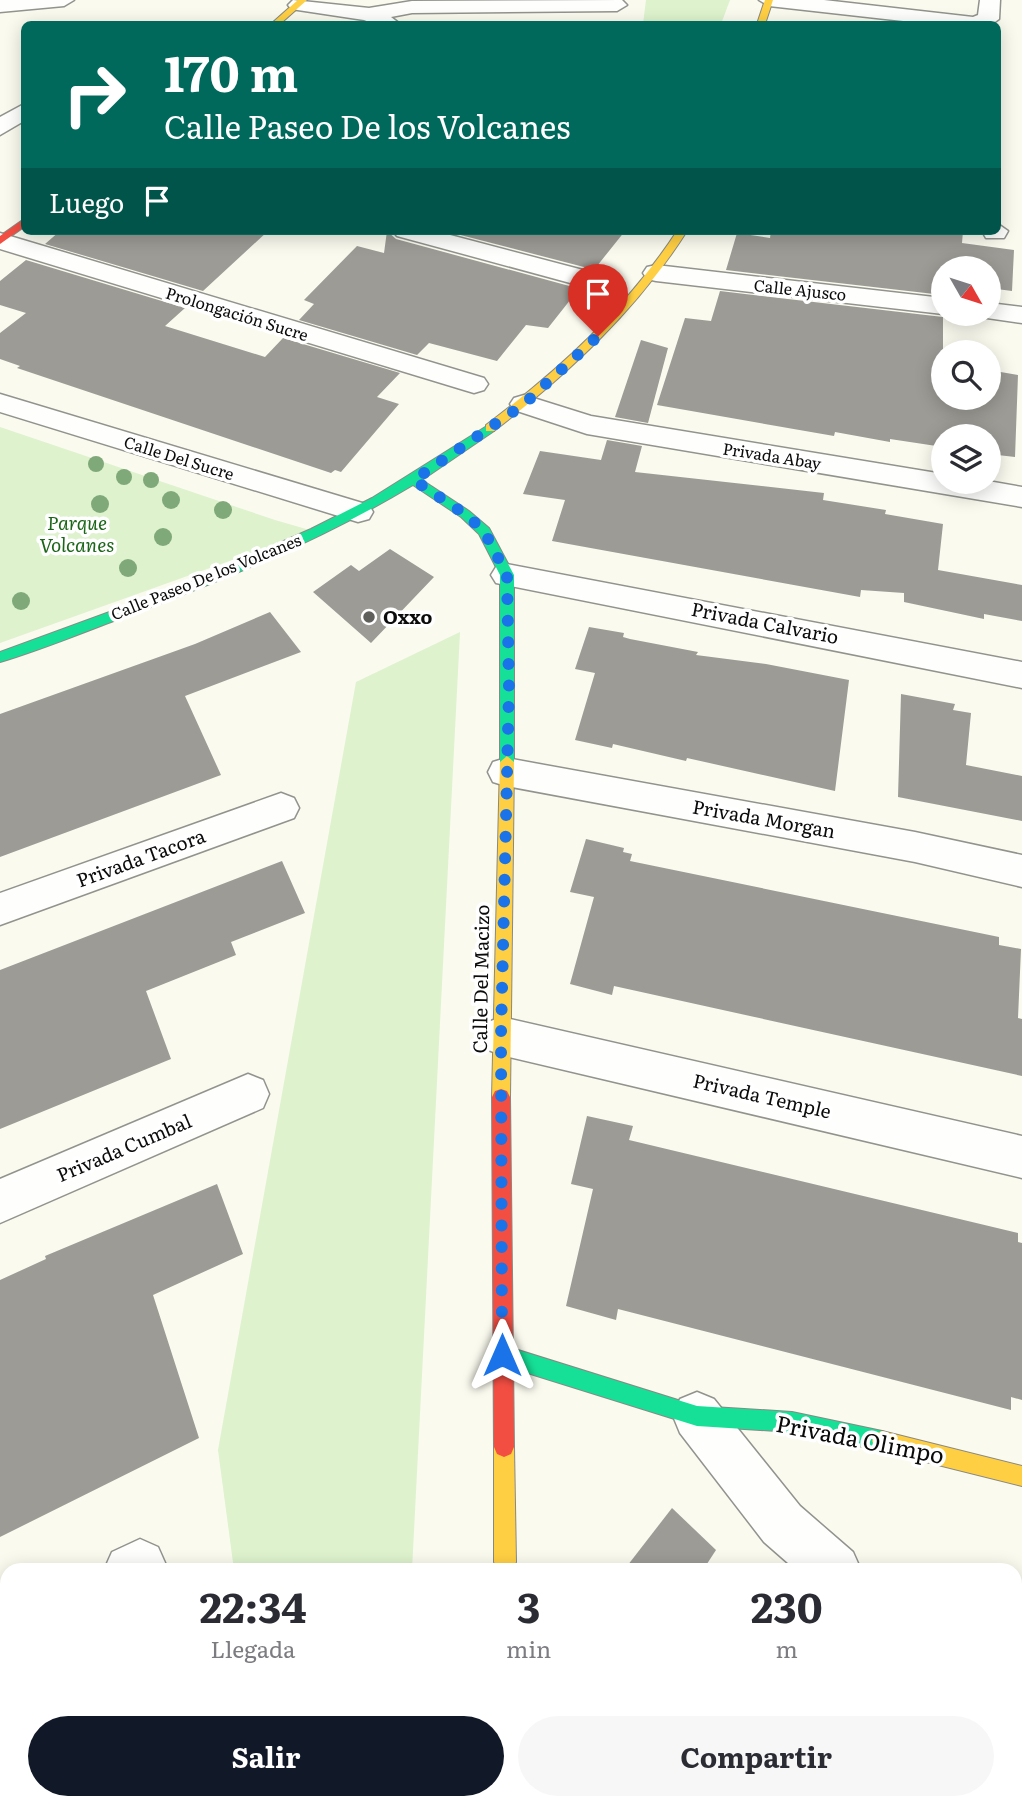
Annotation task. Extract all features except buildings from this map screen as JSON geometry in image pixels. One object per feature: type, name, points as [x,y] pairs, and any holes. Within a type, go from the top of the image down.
[{"type":"street","points":[[0,6],[64,0]]},
{"type":"street","points":[[762,21],[769,0],[955,21]]},
{"type":"street","points":[[980,21],[988,19],[990,0]]},
{"type":"street","points":[[279,21],[301,3],[369,15],[383,21]]},
{"type":"street","points":[[369,15],[412,7],[617,5]]},
{"type":"street","points":[[0,128],[21,113]]},
{"type":"street","points":[[0,241],[21,224]]},
{"type":"street","points":[[421,235],[574,276]]},
{"type":"street","name":"Calle Paseo De los Volcanes","points":[[0,657],[276,552],[358,512],[414,480],[524,404],[582,353],[656,274],[680,235]]},
{"type":"street","name":"Prolongación Sucre","points":[[0,241],[474,384]]},
{"type":"street","name":"Calle Ajusco","points":[[656,274],[931,305]]},
{"type":"street","points":[[1001,312],[1022,315]]},
{"type":"street","name":"Calle Del Sucre","points":[[0,403],[358,512]]},
{"type":"street","name":"Privada Abay","points":[[524,404],[587,425],[1022,497]]},
{"type":"street","name":"Calle Del Macizo","points":[[414,480],[465,514],[484,531],[507,575],[509,688],[501,1036],[505,1562]]},
{"type":"street","name":"Privada Calvario","points":[[507,575],[900,649],[1022,676]]},
{"type":"street","name":"Privada Morgan","points":[[506,772],[915,847],[1022,870]]},
{"type":"street","name":"Privada Tacora","points":[[0,909],[281,808]]},
{"type":"street","name":"Privada Temple","points":[[501,1036],[1022,1157]]},
{"type":"street","name":"Privada Cumbal","points":[[0,1202],[248,1094]]},
{"type":"street","name":"Privada Olimpo","points":[[502,1355],[697,1416],[792,1422],[913,1448],[1022,1476]]},
{"type":"street","points":[[697,1416],[782,1524],[827,1563]]},
{"type":"green space","points":[[646,0],[730,0],[722,21],[643,21]]},
{"type":"green space","name":"Parque Volcanes","points":[[0,427],[275,520],[313,531],[0,643]]},
{"type":"green space","points":[[460,632],[412,1563],[233,1563],[218,1450],[356,682]]},
{"type":"traffic: fast","points":[[0,657],[191,587],[316,533],[434,467],[490,428]]},
{"type":"traffic: fast","points":[[414,480],[465,514],[484,531],[507,575],[507,762]]},
{"type":"traffic: fast","points":[[502,1355],[697,1416],[792,1422],[882,1441]]},
{"type":"traffic: slow","points":[[278,21],[303,0]]},
{"type":"traffic: slow","points":[[762,21],[769,0]]},
{"type":"traffic: slow","points":[[490,428],[596,339],[642,288],[679,235]]},
{"type":"traffic: slow","points":[[501,1097],[507,762]]},
{"type":"traffic: slow","points":[[882,1441],[1022,1476]]},
{"type":"traffic: slow","points":[[504,1447],[505,1562]]},
{"type":"traffic: jam","points":[[0,241],[21,224]]},
{"type":"traffic: jam","points":[[501,1097],[504,1447]]},
{"type":"place","name":"Oxxo","points":[[369,617]]},
{"type":"route","points":[[502,1355],[501,1036],[509,688],[507,575],[484,531],[465,514],[414,480],[524,404],[598,336]]}]
